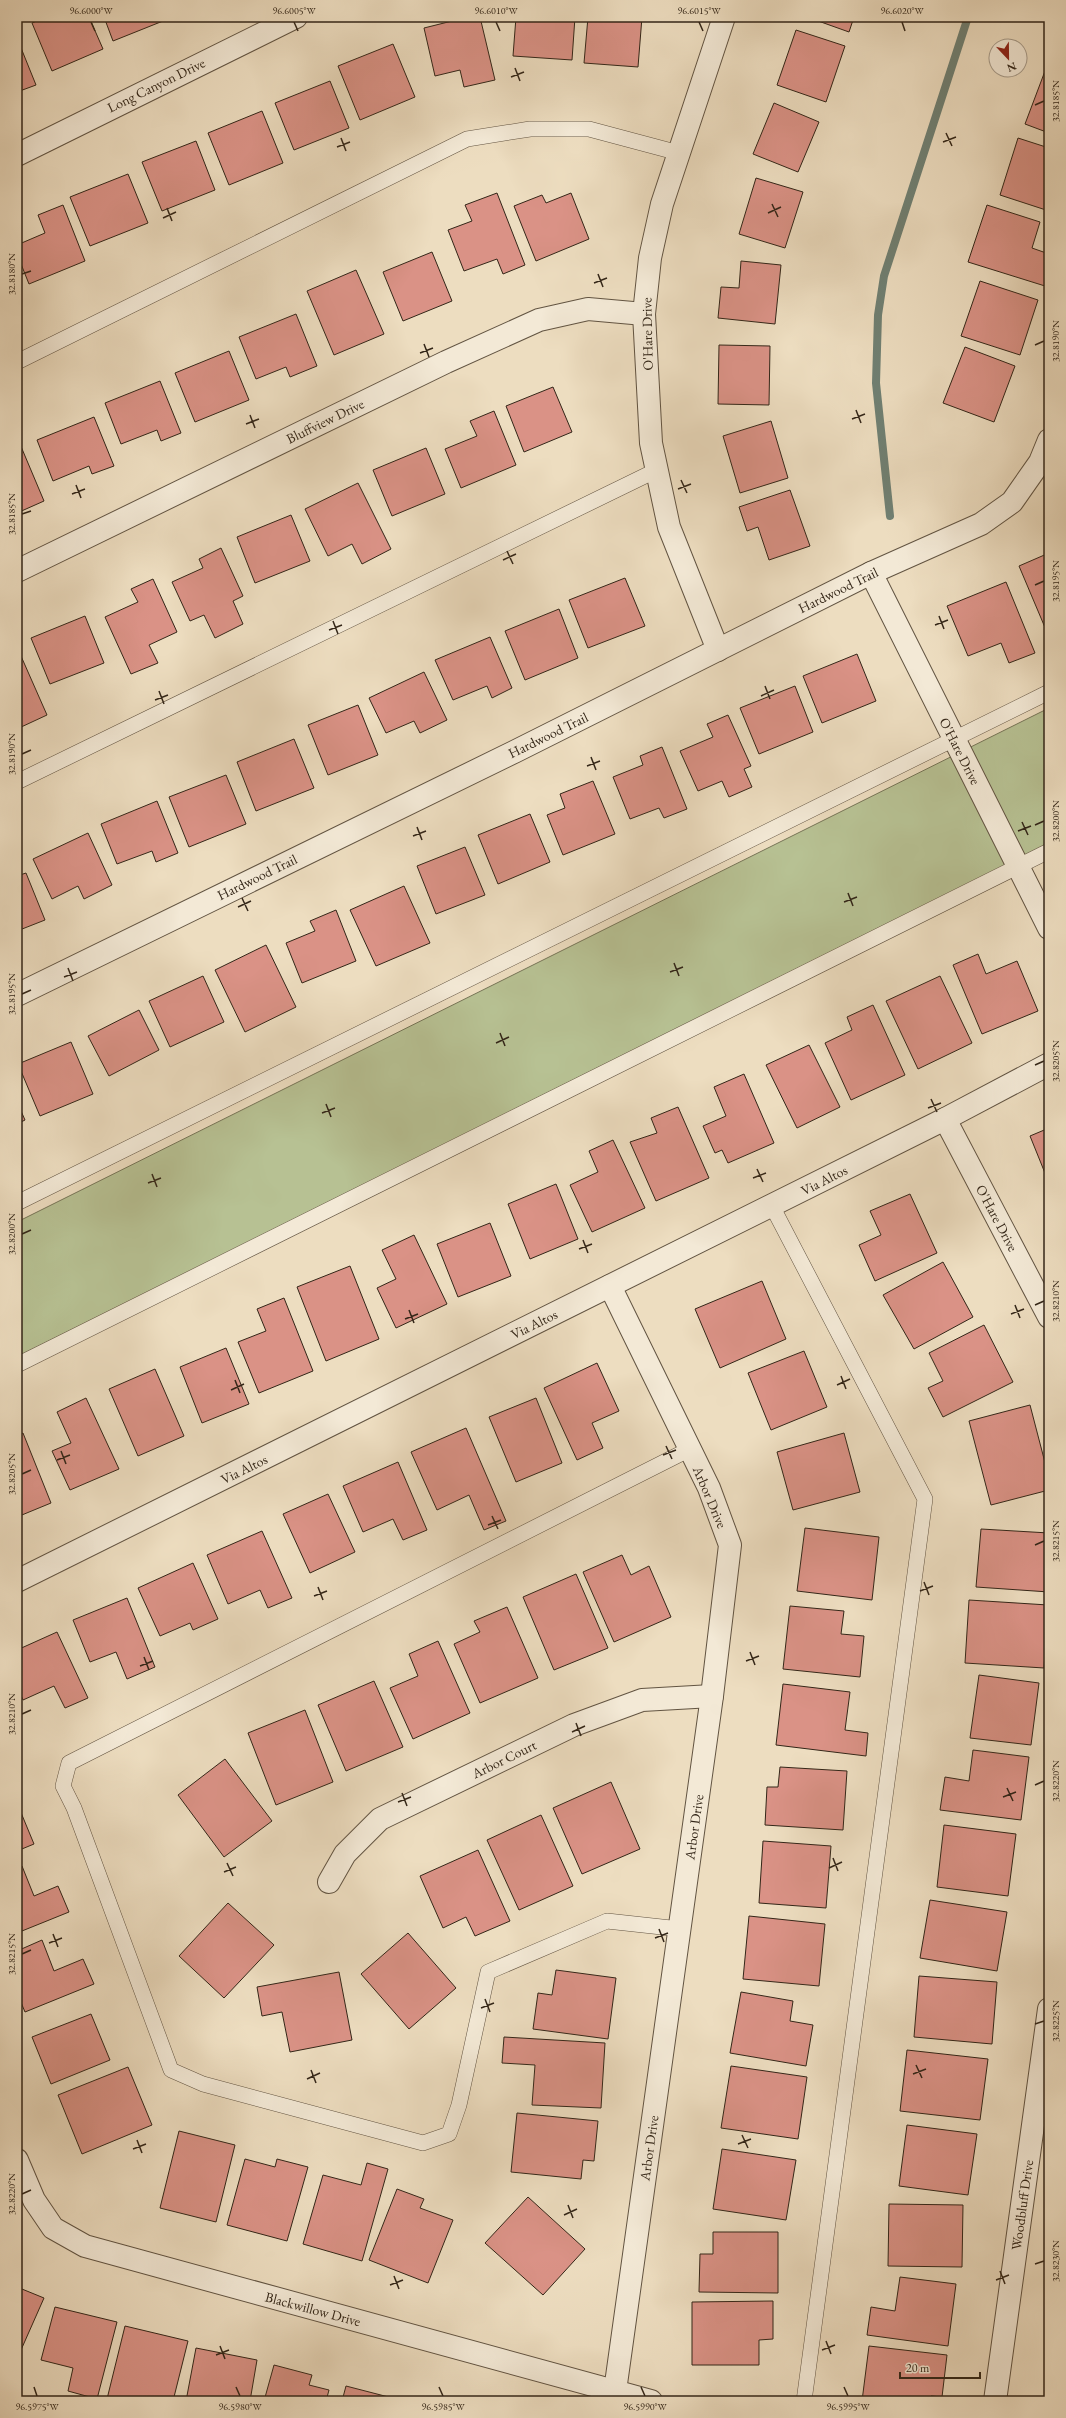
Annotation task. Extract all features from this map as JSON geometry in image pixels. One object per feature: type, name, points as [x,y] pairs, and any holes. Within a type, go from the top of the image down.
[{"type":"street","name":"Long Canyon Drive","points":[[17,155],[296,17]]},
{"type":"street","name":"O'Hare Drive","points":[[718,650],[669,527],[656,470],[651,442],[644,314],[650,258],[662,204],[724,17]]},
{"type":"street","name":"Bluffview Drive","points":[[17,571],[446,362],[539,320],[588,309],[644,314]]},
{"type":"street","name":"Hardwood Trail","points":[[17,995],[718,650],[871,573],[981,524],[1012,502],[1040,462],[1049,440]]},
{"type":"street","name":"O'Hare Drive","points":[[871,573],[1049,928]]},
{"type":"street","name":"Via Altos","points":[[17,1582],[946,1119],[1049,1064]]},
{"type":"street","name":"O'Hare Drive","points":[[946,1119],[1049,1317]]},
{"type":"street","name":"Arbor Drive","points":[[610,1286],[690,1449],[708,1488],[730,1545],[712,1696],[615,2391]]},
{"type":"street","name":"Arbor Court","points":[[329,1882],[345,1854],[380,1819],[574,1725],[642,1700],[712,1696]]},
{"type":"street","name":"Woodbluff Drive","points":[[995,2401],[1049,2009]]},
{"type":"street","name":"Blackwillow Drive","points":[[17,2160],[34,2200],[53,2228],[85,2246],[651,2401]]},
{"type":"lane","points":[[17,362],[467,139],[530,129],[589,129],[679,153]]},
{"type":"lane","points":[[17,782],[656,470]]},
{"type":"lane","points":[[17,1203],[1049,692]]},
{"type":"lane","points":[[17,1365],[1049,851]]},
{"type":"lane","points":[[772,1206],[925,1499],[804,2401]]},
{"type":"lane","points":[[680,1929],[607,1921],[488,1972],[459,2104],[450,2134],[423,2143],[203,2084],[171,2070],[74,1808],[63,1786],[69,1763],[690,1449]]},
{"type":"green space","points":[[1049,708],[1049,845],[17,1359],[17,1222]]},
{"type":"building","points":[[46,17],[89,17],[103,49],[52,71],[32,23]]},
{"type":"building","points":[[104,17],[167,17],[168,19],[113,41]]},
{"type":"building","points":[[468,17],[480,17],[495,80],[464,87],[460,70],[435,76],[424,28]]},
{"type":"building","points":[[516,17],[575,17],[572,60],[513,56]]},
{"type":"building","points":[[588,17],[642,17],[638,67],[584,63]]},
{"type":"building","points":[[807,17],[854,17],[849,32]]},
{"type":"building","points":[[796,30],[845,46],[826,102],[777,85]]},
{"type":"building","points":[[17,38],[36,85],[17,92]]},
{"type":"building","points":[[393,44],[415,97],[360,120],[338,66]]},
{"type":"building","points":[[1045,71],[1049,72],[1049,133],[1025,124]]},
{"type":"building","points":[[330,81],[349,128],[294,150],[275,103]]},
{"type":"building","points":[[774,103],[819,122],[798,172],[753,154]]},
{"type":"building","points":[[262,111],[283,163],[229,185],[208,133]]},
{"type":"building","points":[[1018,138],[1049,148],[1049,211],[1000,195]]},
{"type":"building","points":[[196,141],[215,190],[162,211],[142,162]]},
{"type":"building","points":[[128,174],[148,223],[90,246],[70,197]]},
{"type":"building","points":[[756,178],[803,192],[785,248],[739,234]]},
{"type":"building","points":[[497,193],[525,265],[503,274],[497,259],[464,271],[448,230],[472,221],[465,205]]},
{"type":"building","points":[[571,193],[589,239],[536,261],[514,206],[542,195],[546,203]]},
{"type":"building","points":[[63,205],[85,261],[29,284],[17,254],[17,245],[45,233],[38,215]]},
{"type":"building","points":[[987,205],[1040,222],[1032,248],[1049,254],[1049,274],[1045,286],[968,262]]},
{"type":"building","points":[[432,252],[452,301],[403,321],[383,272]]},
{"type":"building","points":[[741,261],[781,265],[775,324],[718,318],[721,287],[739,288]]},
{"type":"building","points":[[356,270],[384,334],[334,355],[307,291]]},
{"type":"building","points":[[980,281],[1038,300],[1020,355],[961,336]]},
{"type":"building","points":[[296,314],[317,366],[290,377],[286,367],[256,379],[239,337]]},
{"type":"building","points":[[719,345],[770,346],[769,405],[718,404]]},
{"type":"building","points":[[965,347],[1015,366],[994,422],[943,403]]},
{"type":"building","points":[[229,351],[249,400],[195,422],[175,373]]},
{"type":"building","points":[[160,381],[181,433],[161,441],[157,430],[121,444],[105,403]]},
{"type":"building","points":[[553,387],[572,432],[524,452],[506,406]]},
{"type":"building","points":[[494,411],[516,465],[461,488],[445,449],[477,436],[470,421]]},
{"type":"building","points":[[94,417],[114,466],[92,474],[89,466],[53,481],[37,440]]},
{"type":"building","points":[[771,421],[788,478],[740,493],[723,436]]},
{"type":"building","points":[[17,437],[44,501],[17,513]]},
{"type":"building","points":[[426,448],[445,494],[392,516],[373,470]]},
{"type":"building","points":[[358,483],[391,549],[362,564],[352,544],[328,556],[305,509]]},
{"type":"building","points":[[790,490],[810,546],[769,560],[758,527],[747,531],[739,507]]},
{"type":"building","points":[[291,515],[310,561],[255,583],[237,537]]},
{"type":"building","points":[[221,548],[243,596],[233,601],[243,624],[215,638],[204,615],[190,621],[172,582],[203,568],[199,559]]},
{"type":"building","points":[[1049,553],[1049,637],[1019,566]]},
{"type":"building","points":[[625,578],[645,626],[588,648],[569,600]]},
{"type":"building","points":[[153,579],[177,632],[149,645],[158,663],[131,674],[105,617],[138,602],[131,589]]},
{"type":"building","points":[[1006,582],[1035,653],[1009,663],[1001,643],[968,656],[947,606]]},
{"type":"building","points":[[559,609],[578,658],[525,680],[505,631]]},
{"type":"building","points":[[85,616],[104,663],[50,684],[31,638]]},
{"type":"building","points":[[490,637],[512,688],[492,698],[487,686],[453,700],[435,660]]},
{"type":"building","points":[[17,647],[47,715],[19,728],[17,724]]},
{"type":"building","points":[[857,654],[876,701],[822,723],[803,676]]},
{"type":"building","points":[[424,672],[447,720],[420,733],[414,721],[386,733],[369,698]]},
{"type":"building","points":[[795,686],[813,732],[759,754],[740,708]]},
{"type":"building","points":[[358,705],[378,755],[328,775],[308,725]]},
{"type":"building","points":[[728,715],[751,766],[744,769],[752,787],[729,797],[722,781],[698,791],[680,751],[713,737],[707,724]]},
{"type":"building","points":[[294,739],[314,788],[256,811],[237,762]]},
{"type":"building","points":[[662,747],[687,809],[664,818],[659,808],[630,819],[613,777],[643,765],[640,756]]},
{"type":"building","points":[[226,775],[246,824],[189,847],[169,797]]},
{"type":"building","points":[[593,781],[615,834],[563,855],[547,815],[565,808],[560,794]]},
{"type":"building","points":[[157,801],[178,853],[156,862],[152,851],[117,864],[101,824]]},
{"type":"building","points":[[530,814],[550,862],[498,884],[478,835]]},
{"type":"building","points":[[88,833],[112,885],[84,899],[78,886],[52,899],[33,859]]},
{"type":"building","points":[[465,847],[485,895],[436,914],[417,866]]},
{"type":"building","points":[[26,873],[45,920],[17,931],[17,876]]},
{"type":"building","points":[[404,886],[430,943],[376,966],[350,910]]},
{"type":"building","points":[[336,910],[356,961],[302,983],[286,943],[315,931],[310,921]]},
{"type":"building","points":[[266,945],[296,1007],[245,1032],[215,970]]},
{"type":"building","points":[[978,954],[986,974],[1017,961],[1038,1011],[982,1034],[953,965]]},
{"type":"building","points":[[203,976],[224,1022],[170,1047],[149,1001]]},
{"type":"building","points":[[940,976],[972,1043],[918,1069],[886,1001]]},
{"type":"building","points":[[873,1005],[905,1075],[851,1100],[825,1043],[852,1030],[847,1017]]},
{"type":"building","points":[[139,1010],[159,1050],[109,1076],[88,1036]]},
{"type":"building","points":[[71,1042],[93,1094],[40,1116],[18,1064]]},
{"type":"building","points":[[809,1045],[840,1107],[797,1128],[766,1065]]},
{"type":"building","points":[[744,1074],[774,1143],[728,1163],[722,1150],[715,1153],[703,1126],[726,1116],[714,1087]]},
{"type":"building","points":[[17,1102],[25,1120],[17,1124]]},
{"type":"building","points":[[678,1107],[709,1178],[656,1201],[630,1142],[657,1133],[651,1118]]},
{"type":"building","points":[[1049,1128],[1049,1183],[1030,1136]]},
{"type":"building","points":[[613,1140],[645,1208],[592,1232],[570,1185],[598,1172],[589,1151]]},
{"type":"building","points":[[556,1184],[578,1239],[530,1259],[508,1204]]},
{"type":"building","points":[[910,1194],[937,1253],[875,1281],[859,1245],[881,1235],[870,1211]]},
{"type":"building","points":[[490,1223],[511,1276],[458,1297],[437,1244]]},
{"type":"building","points":[[414,1235],[447,1304],[396,1328],[377,1288],[396,1279],[382,1250]]},
{"type":"building","points":[[943,1262],[973,1317],[914,1349],[883,1295]]},
{"type":"building","points":[[350,1266],[379,1339],[326,1361],[297,1287]]},
{"type":"building","points":[[762,1281],[786,1339],[720,1368],[695,1309]]},
{"type":"building","points":[[284,1298],[313,1371],[259,1393],[238,1342],[266,1331],[257,1309]]},
{"type":"building","points":[[984,1325],[1013,1382],[943,1417],[928,1388],[943,1381],[929,1353]]},
{"type":"building","points":[[226,1348],[249,1404],[202,1423],[180,1367]]},
{"type":"building","points":[[804,1351],[827,1407],[771,1430],[748,1373]]},
{"type":"building","points":[[597,1363],[619,1411],[592,1423],[603,1448],[577,1460],[544,1388]]},
{"type":"building","points":[[155,1369],[184,1436],[138,1456],[109,1389]]},
{"type":"building","points":[[86,1398],[119,1469],[70,1490],[52,1451],[71,1443],[57,1412]]},
{"type":"building","points":[[536,1398],[562,1463],[516,1482],[489,1417]]},
{"type":"building","points":[[1030,1405],[1049,1478],[1049,1490],[991,1505],[969,1421]]},
{"type":"building","points":[[466,1428],[506,1521],[484,1530],[469,1495],[437,1510],[411,1452]]},
{"type":"building","points":[[23,1433],[51,1503],[17,1517],[17,1436]]},
{"type":"building","points":[[844,1433],[860,1492],[793,1510],[777,1452]]},
{"type":"building","points":[[398,1462],[427,1530],[403,1540],[393,1519],[363,1532],[343,1486]]},
{"type":"building","points":[[328,1494],[355,1552],[310,1573],[283,1514]]},
{"type":"building","points":[[805,1528],[879,1537],[872,1600],[797,1591]]},
{"type":"building","points":[[981,1529],[1049,1533],[1049,1592],[976,1587]]},
{"type":"building","points":[[262,1531],[292,1598],[268,1608],[260,1590],[228,1604],[207,1555]]},
{"type":"building","points":[[622,1555],[631,1575],[649,1566],[671,1617],[614,1642],[583,1572]]},
{"type":"building","points":[[193,1563],[218,1619],[193,1630],[190,1623],[160,1636],[138,1588]]},
{"type":"building","points":[[576,1574],[608,1648],[554,1670],[523,1597]]},
{"type":"building","points":[[127,1598],[155,1667],[127,1679],[116,1652],[90,1662],[73,1620]]},
{"type":"building","points":[[969,1600],[1048,1605],[1044,1668],[965,1663]]},
{"type":"building","points":[[790,1606],[844,1611],[841,1634],[864,1636],[860,1677],[783,1669]]},
{"type":"building","points":[[507,1607],[538,1678],[480,1703],[454,1644],[480,1632],[474,1621]]},
{"type":"building","points":[[57,1632],[88,1698],[65,1708],[54,1686],[23,1700],[17,1686],[17,1650]]},
{"type":"building","points":[[438,1641],[470,1713],[413,1739],[390,1688],[418,1676],[409,1654]]},
{"type":"building","points":[[979,1675],[1039,1683],[1031,1745],[970,1738]]},
{"type":"building","points":[[374,1681],[403,1747],[346,1771],[318,1705]]},
{"type":"building","points":[[783,1684],[850,1692],[845,1730],[868,1733],[866,1756],[776,1745]]},
{"type":"building","points":[[305,1710],[333,1782],[276,1805],[248,1733]]},
{"type":"building","points":[[973,1750],[1029,1757],[1021,1820],[940,1810],[945,1777],[969,1781]]},
{"type":"building","points":[[225,1759],[272,1821],[224,1857],[178,1795]]},
{"type":"building","points":[[780,1767],[847,1771],[843,1830],[765,1825],[767,1787],[778,1787]]},
{"type":"building","points":[[611,1782],[640,1849],[582,1874],[553,1808]]},
{"type":"building","points":[[17,1803],[34,1844],[17,1851]]},
{"type":"building","points":[[541,1815],[573,1886],[519,1910],[487,1840]]},
{"type":"building","points":[[944,1825],[1016,1834],[1008,1896],[937,1887]]},
{"type":"building","points":[[763,1841],[831,1846],[826,1908],[759,1903]]},
{"type":"building","points":[[478,1850],[510,1921],[475,1936],[466,1917],[443,1928],[420,1876]]},
{"type":"building","points":[[22,1866],[34,1896],[58,1886],[69,1912],[17,1933],[17,1868]]},
{"type":"building","points":[[930,1900],[1007,1912],[997,1971],[920,1958]]},
{"type":"building","points":[[228,1903],[274,1945],[224,1998],[179,1956]]},
{"type":"building","points":[[749,1916],[825,1924],[819,1986],[743,1979]]},
{"type":"building","points":[[408,1933],[456,1988],[409,2029],[361,1974]]},
{"type":"building","points":[[42,1940],[54,1971],[83,1959],[94,1984],[25,2012],[17,1993],[17,1951]]},
{"type":"building","points":[[556,1970],[616,1978],[608,2039],[533,2029],[538,1993],[552,1995]]},
{"type":"building","points":[[339,1972],[352,2040],[290,2052],[282,2012],[262,2016],[257,1987]]},
{"type":"building","points":[[919,1976],[997,1982],[992,2044],[914,2037]]},
{"type":"building","points":[[741,1992],[793,2001],[790,2021],[813,2025],[806,2066],[730,2053]]},
{"type":"building","points":[[91,2014],[110,2060],[51,2084],[32,2037]]},
{"type":"building","points":[[504,2037],[605,2043],[601,2108],[532,2105],[535,2065],[502,2063]]},
{"type":"building","points":[[907,2050],[988,2059],[980,2120],[900,2111]]},
{"type":"building","points":[[731,2066],[807,2077],[798,2139],[721,2128]]},
{"type":"building","points":[[128,2067],[152,2125],[82,2154],[58,2095]]},
{"type":"building","points":[[517,2113],[598,2121],[594,2161],[583,2160],[581,2179],[511,2172]]},
{"type":"building","points":[[907,2125],[977,2134],[968,2195],[899,2186]]},
{"type":"building","points":[[179,2131],[235,2145],[216,2222],[160,2208]]},
{"type":"building","points":[[722,2149],[796,2160],[786,2220],[713,2209]]},
{"type":"building","points":[[245,2159],[275,2167],[277,2159],[308,2167],[287,2241],[227,2225]]},
{"type":"building","points":[[367,2163],[388,2169],[362,2261],[303,2244],[323,2175],[361,2185]]},
{"type":"building","points":[[397,2189],[424,2199],[420,2208],[453,2220],[428,2283],[369,2260]]},
{"type":"building","points":[[528,2197],[585,2249],[543,2295],[485,2243]]},
{"type":"building","points":[[889,2204],[963,2205],[962,2267],[888,2266]]},
{"type":"building","points":[[713,2232],[778,2232],[778,2293],[699,2292],[700,2254],[713,2254]]},
{"type":"building","points":[[900,2277],[956,2284],[948,2346],[867,2335],[871,2307],[895,2311]]},
{"type":"building","points":[[17,2287],[44,2298],[17,2359]]},
{"type":"building","points":[[773,2301],[773,2339],[759,2340],[759,2365],[692,2365],[692,2302]]},
{"type":"building","points":[[55,2307],[117,2322],[97,2399],[68,2391],[73,2368],[41,2360]]},
{"type":"building","points":[[125,2326],[188,2341],[173,2401],[116,2401],[107,2399]]},
{"type":"building","points":[[869,2346],[947,2355],[942,2397],[931,2396],[930,2401],[862,2401]]},
{"type":"building","points":[[196,2348],[257,2360],[250,2401],[186,2401]]},
{"type":"building","points":[[274,2365],[312,2375],[309,2385],[329,2390],[326,2401],[264,2401]]},
{"type":"building","points":[[346,2386],[404,2401],[342,2401]]},
{"type":"waterway","points":[[890,516],[876,383],[878,315],[884,276],[968,17]]}]
